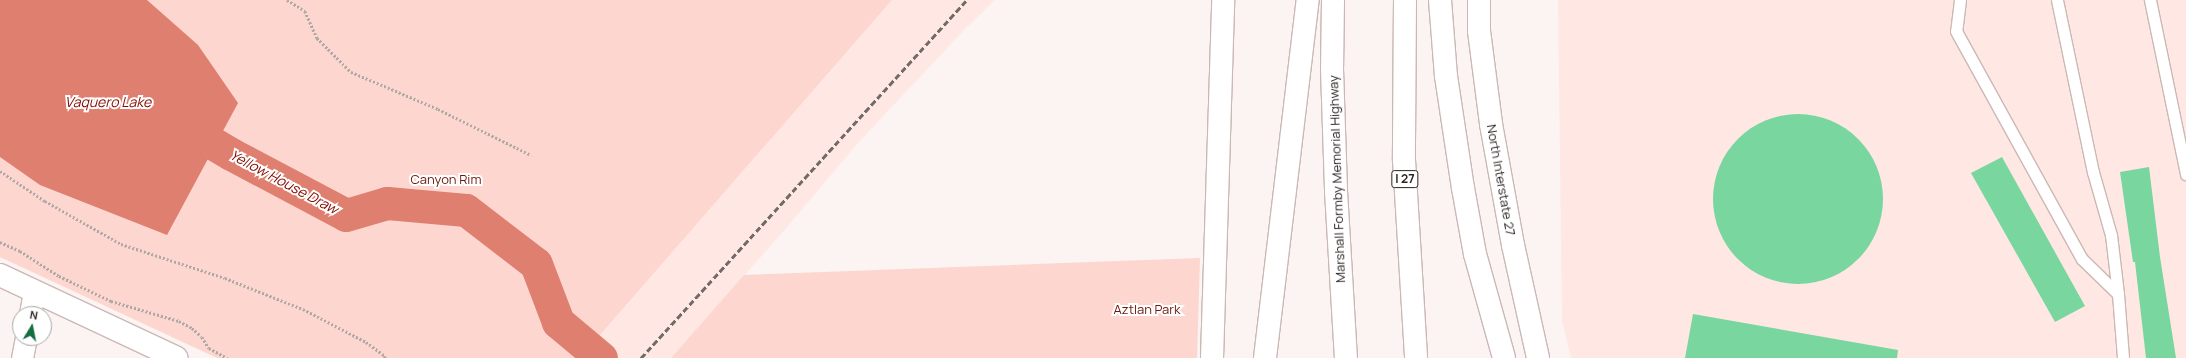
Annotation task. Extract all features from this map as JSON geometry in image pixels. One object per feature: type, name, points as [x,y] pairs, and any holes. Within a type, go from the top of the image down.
[{"type":"main road","points":[[1212,358],[1223,0]]},
{"type":"main road","points":[[1265,358],[1308,0]]},
{"type":"main road","name":"Marshall Formby Memorial Highway","points":[[1333,0],[1332,69],[1336,191],[1346,358]]},
{"type":"main road","name":"I 27","points":[[1406,0],[1404,160],[1416,358]]},
{"type":"main road","points":[[1440,0],[1446,76],[1463,188],[1477,262],[1504,358]]},
{"type":"main road","name":"North Interstate 27","points":[[1478,0],[1479,32],[1491,124],[1512,245],[1538,358]]},
{"type":"main road","points":[[0,275],[168,356]]},
{"type":"street","points":[[31,306],[34,291]]},
{"type":"street","points":[[22,358],[24,346]]},
{"type":"lane","points":[[1960,0],[1956,31],[2082,259],[2118,294]]},
{"type":"lane","points":[[2058,0],[2092,172],[2111,235],[2118,294],[2123,358]]},
{"type":"lane","points":[[2150,0],[2186,174]]},
{"type":"path","points":[[287,0],[305,10],[317,38],[351,72],[438,109],[532,155]]},
{"type":"path","points":[[0,171],[45,201],[121,244],[225,278],[303,309],[366,342],[385,356],[385,358]]},
{"type":"path","points":[[0,242],[20,251],[59,276],[111,301],[179,321],[192,328],[202,337],[209,348],[227,358]]},
{"type":"shaded area","points":[[892,0],[995,0],[965,29],[858,143],[782,233],[671,358],[580,358]]},
{"type":"shaded area","points":[[1558,0],[2186,0],[2186,358],[1571,358],[1562,321]]},
{"type":"green space","name":"Canyon Rim","points":[[0,0],[892,0],[580,358],[217,358],[0,257]]},
{"type":"green space","name":"Aztlan Park","points":[[1200,258],[1197,358],[671,358],[744,275]]},
{"type":"water","name":"Vaquero Lake","points":[[0,0],[147,0],[198,45],[238,103],[167,235],[40,185],[0,157]]},
{"type":"building","points":[[1790,114],[1806,114],[1831,120],[1852,133],[1864,145],[1877,166],[1880,174],[1883,199],[1882,216],[1877,232],[1864,253],[1852,265],[1831,278],[1823,281],[1806,284],[1790,284],[1765,278],[1744,265],[1732,253],[1719,232],[1716,224],[1713,207],[1713,191],[1719,166],[1732,145],[1744,133],[1765,120],[1773,117]]},
{"type":"building","points":[[2002,157],[2085,306],[2055,322],[1971,173]]},
{"type":"building","points":[[2149,167],[2160,257],[2176,358],[2146,358],[2135,262],[2133,262],[2120,172]]},
{"type":"building","points":[[1693,314],[1898,350],[1897,358],[1685,358]]},
{"type":"waterway","name":"Yellow House Draw","points":[[175,121],[231,154],[346,215],[387,203],[466,210],[536,264],[558,322],[601,358]]},
{"type":"railway","points":[[641,358],[967,0]]}]
